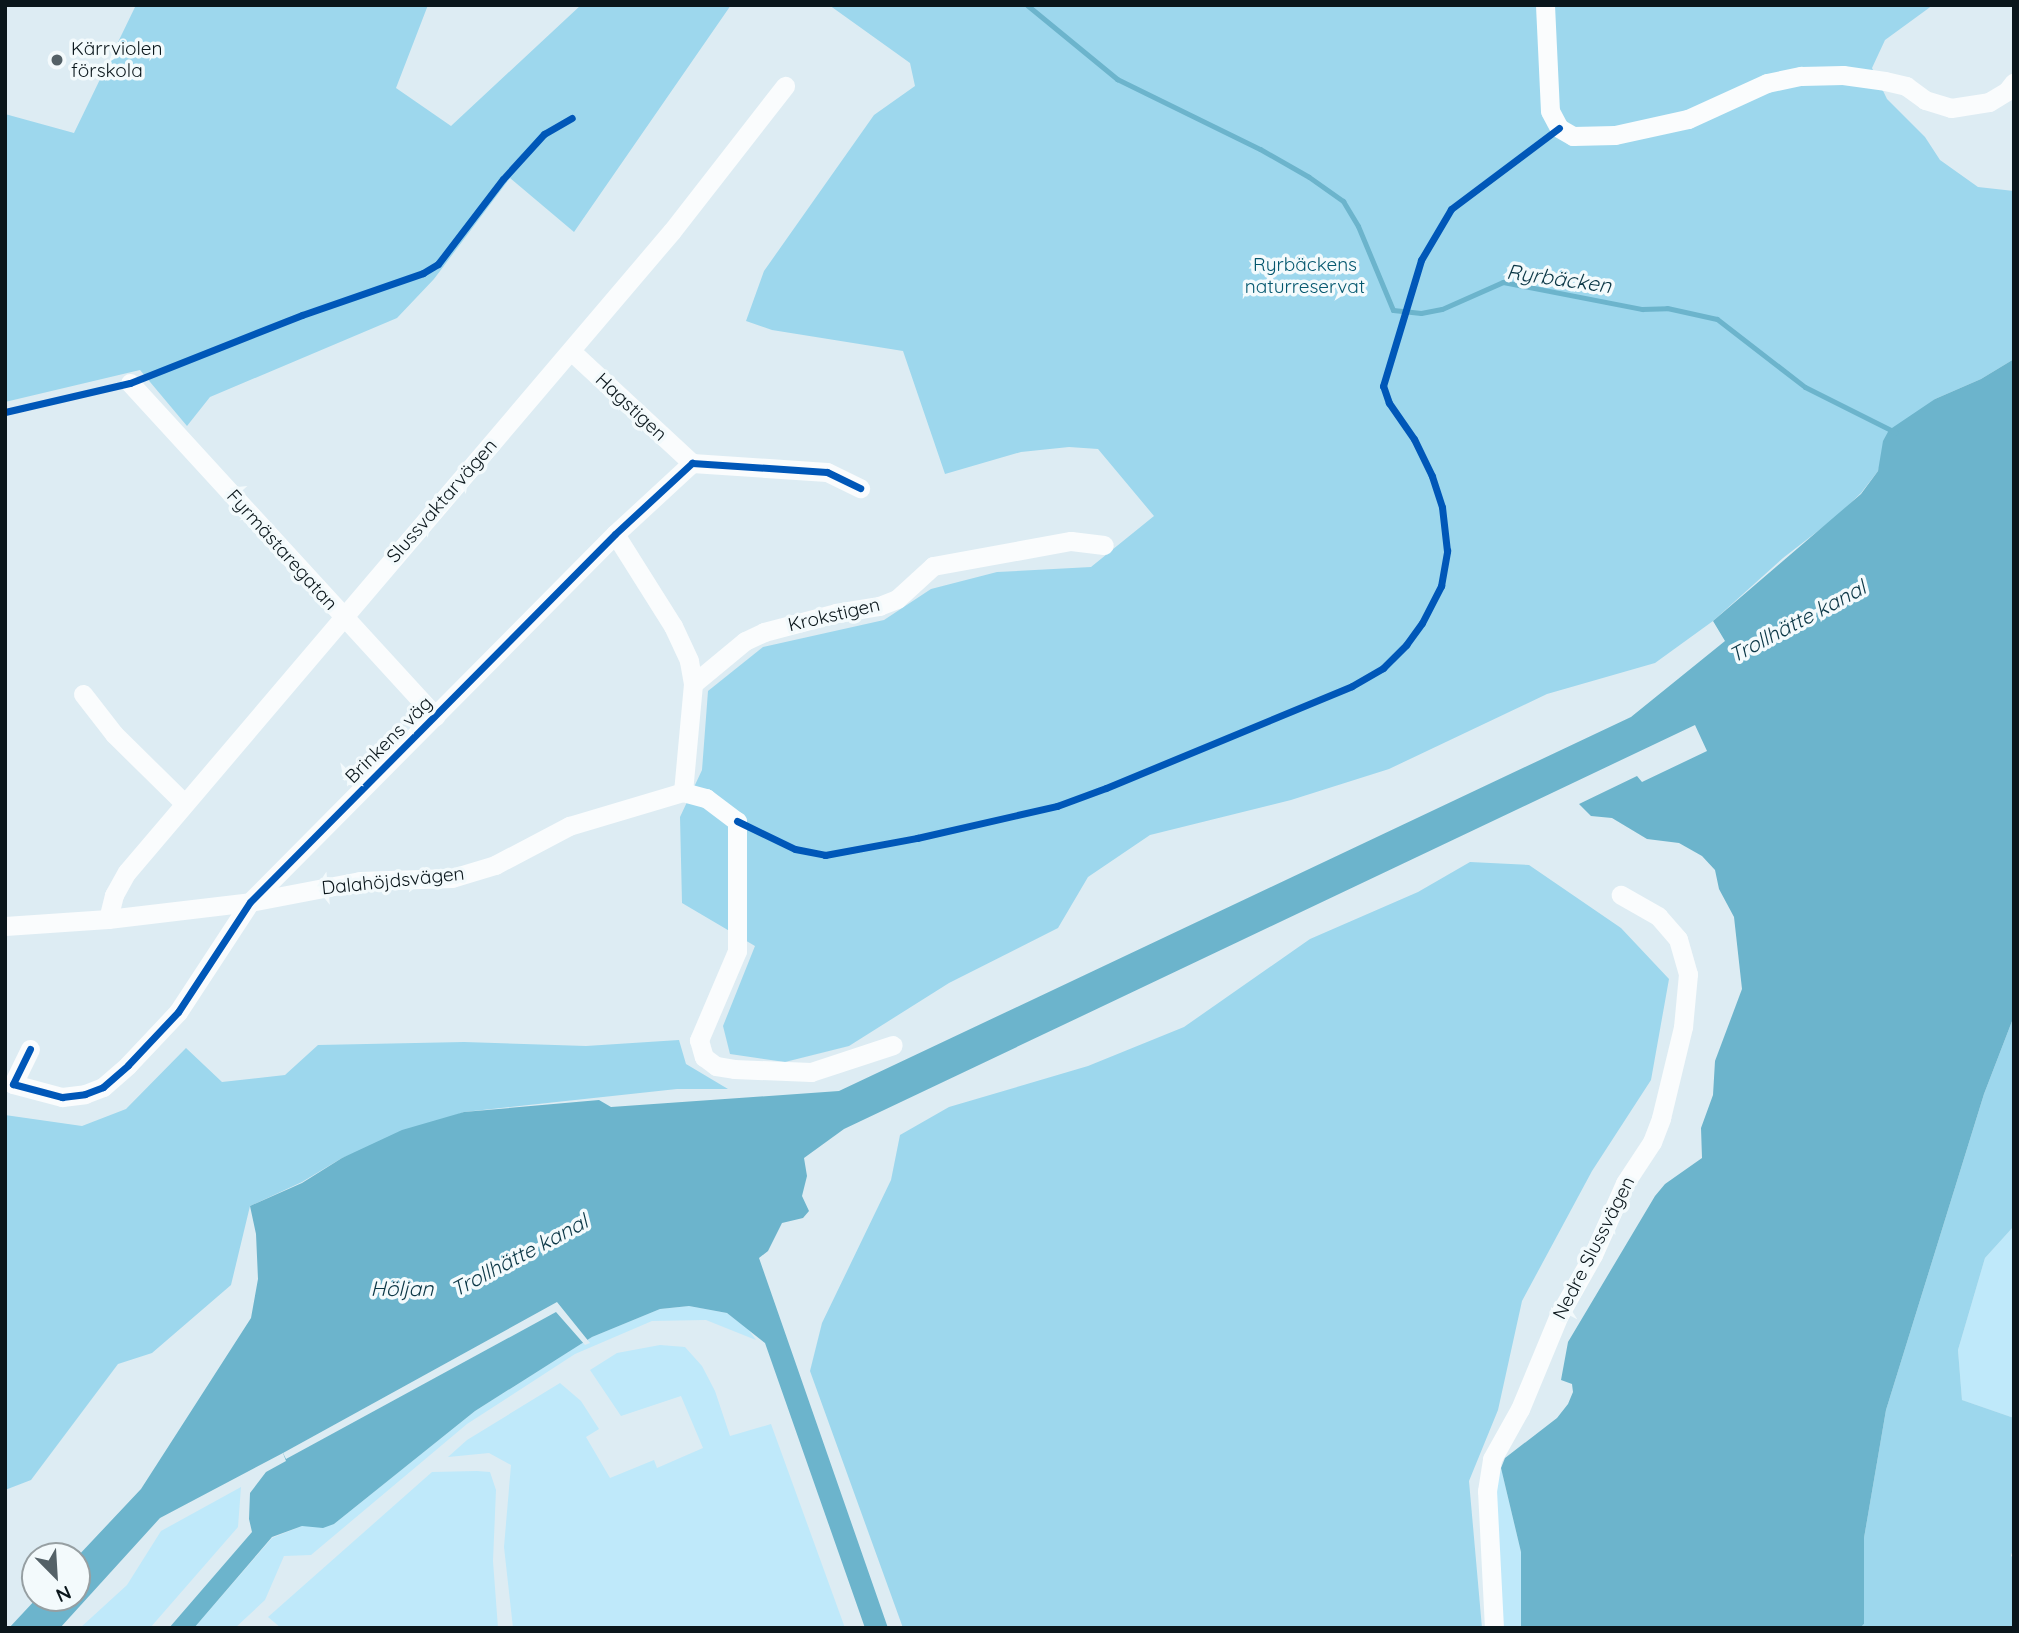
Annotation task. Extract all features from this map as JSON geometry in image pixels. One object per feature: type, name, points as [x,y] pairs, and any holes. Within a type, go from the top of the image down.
[{"type":"street","points":[[1545,5],[1550,111],[1559,128],[1573,136],[1615,135],[1688,119],[1767,83],[1801,76],[1843,75],[1885,81],[1906,86],[1925,100],[1951,108],[1989,102],[2007,91],[2014,82]]},
{"type":"street","name":"Slussvaktarvägen","points":[[108,919],[114,895],[127,872],[672,231],[785,86]]},
{"type":"street","name":"Hagstigen","points":[[571,351],[692,463]]},
{"type":"street","name":"Fyrmästaregatan","points":[[130,383],[435,716]]},
{"type":"street","points":[[692,463],[827,472],[860,488]]},
{"type":"street","name":"Brinkens väg","points":[[30,1049],[13,1084],[62,1097],[85,1094],[103,1087],[178,1013],[250,902],[615,534],[692,463]]},
{"type":"street","points":[[615,534],[673,626],[688,661],[693,684],[683,792],[706,798],[737,821],[737,951],[699,1040],[704,1058],[716,1066],[734,1069],[811,1072],[893,1045]]},
{"type":"street","name":"Krokstigen","points":[[693,684],[745,641],[764,632],[836,613],[879,606],[897,599],[933,566],[1071,541],[1104,545]]},
{"type":"street","points":[[83,694],[114,734],[184,803]]},
{"type":"street","name":"Dalahöjdsvägen","points":[[5,926],[108,919],[250,902],[360,881],[452,878],[481,871],[569,826],[683,792]]},
{"type":"street","name":"Nedre Slussvägen","points":[[1494,1628],[1487,1491],[1492,1459],[1520,1409],[1559,1315],[1593,1255],[1625,1183],[1652,1142],[1661,1118],[1685,1016],[1688,974],[1678,939],[1658,916],[1621,895]]},
{"type":"shaded area","points":[[2014,1226],[2014,1418],[1962,1400],[1958,1350],[1985,1258]]},
{"type":"shaded area","points":[[689,1306],[727,1313],[748,1329],[756,1340],[706,1320],[652,1321],[575,1354],[467,1424],[311,1555],[284,1556],[265,1600],[235,1628],[194,1628],[272,1538],[302,1526],[334,1524],[475,1411],[592,1337],[660,1309]]},
{"type":"shaded area","points":[[660,1345],[685,1347],[702,1366],[715,1391],[730,1436],[771,1424],[845,1628],[513,1628],[504,1547],[511,1465],[489,1453],[448,1457],[467,1440],[560,1383],[581,1401],[599,1429],[586,1437],[610,1478],[654,1460],[657,1468],[703,1448],[681,1396],[621,1416],[590,1370],[617,1353]]},
{"type":"shaded area","points":[[1501,1468],[1521,1552],[1521,1628],[1494,1628],[1489,1472]]},
{"type":"shaded area","points":[[432,1472],[490,1472],[496,1490],[493,1561],[498,1628],[281,1628],[268,1617]]},
{"type":"shaded area","points":[[241,1487],[238,1527],[150,1628],[80,1628],[127,1585],[161,1531]]},
{"type":"green space","points":[[136,5],[428,5],[396,88],[451,126],[581,5],[731,5],[574,232],[510,178],[434,279],[397,318],[210,397],[187,426],[140,370],[5,402],[5,114],[74,133]]},
{"type":"green space","name":"Ryrbäckens naturreservat","points":[[829,5],[1933,5],[1885,40],[1872,68],[1887,99],[1925,137],[1940,160],[1978,187],[2014,191],[2014,359],[1981,379],[1935,399],[1881,461],[1878,471],[1861,493],[1836,517],[1783,558],[1713,621],[1655,663],[1547,694],[1389,769],[1291,800],[1150,835],[1088,877],[1058,928],[949,983],[849,1046],[785,1062],[730,1054],[723,1026],[755,946],[682,903],[680,817],[702,770],[708,691],[763,647],[884,620],[931,589],[997,572],[1091,567],[1154,516],[1098,449],[1069,447],[1021,452],[945,474],[903,351],[772,330],[746,321],[764,271],[874,115],[915,86],[910,63]]},
{"type":"green space","points":[[1470,862],[1529,865],[1621,928],[1669,979],[1651,1080],[1592,1171],[1522,1301],[1498,1410],[1469,1481],[1482,1628],[903,1628],[810,1371],[822,1323],[891,1180],[900,1135],[949,1107],[1088,1066],[1184,1027],[1310,939],[1418,892]]},
{"type":"green space","points":[[2014,1016],[2014,1226],[1985,1258],[1958,1350],[1962,1400],[2014,1418],[2014,1546],[2011,1556],[2014,1558],[2014,1628],[1860,1628],[1864,1624],[1864,1538],[1886,1410],[1984,1094]]},
{"type":"green space","points":[[679,1040],[686,1064],[728,1089],[677,1089],[464,1112],[342,1158],[302,1182],[250,1206],[231,1285],[152,1353],[118,1364],[31,1480],[5,1490],[5,1115],[82,1126],[126,1109],[186,1048],[222,1082],[285,1075],[318,1045],[464,1042],[586,1046]]},
{"type":"water","points":[[2014,359],[2014,1016],[1984,1094],[1886,1410],[1864,1538],[1864,1624],[1860,1628],[1521,1628],[1521,1552],[1501,1468],[1505,1458],[1557,1418],[1568,1404],[1573,1392],[1572,1384],[1561,1380],[1568,1342],[1655,1196],[1665,1184],[1702,1158],[1701,1128],[1713,1095],[1715,1061],[1742,989],[1734,917],[1719,889],[1715,870],[1702,856],[1679,843],[1647,839],[1612,818],[1591,816],[1579,804],[1637,776],[1642,782],[1707,751],[1695,725],[844,1129],[804,1158],[807,1176],[802,1196],[809,1211],[803,1218],[782,1223],[768,1251],[759,1258],[888,1628],[865,1628],[765,1343],[727,1313],[689,1306],[660,1309],[592,1337],[475,1411],[334,1524],[323,1528],[302,1526],[272,1537],[194,1628],[169,1628],[252,1532],[249,1519],[250,1493],[266,1472],[286,1461],[283,1453],[160,1518],[91,1594],[91,1542],[141,1489],[251,1318],[258,1279],[256,1234],[250,1206],[302,1183],[342,1158],[402,1130],[464,1112],[599,1100],[611,1107],[839,1091],[1631,717],[1725,641],[1713,621],[1861,494],[1878,471],[1883,441],[1889,430],[1935,399],[1981,379]]},
{"type":"water","points":[[24,1612],[75,1612],[60,1628],[9,1628]]},
{"type":"pier","points":[[557,1302],[590,1343],[585,1345],[556,1312],[286,1459],[283,1453]]},
{"type":"waterway","name":"Ryrbäcken","points":[[1027,5],[1117,79],[1260,149],[1309,177],[1343,201],[1358,226],[1393,310],[1421,313],[1442,309],[1503,282],[1642,309],[1667,308],[1717,319],[1805,387],[1895,432]]},
{"type":"cycle path","points":[[5,412],[130,383],[302,315],[423,273],[438,264],[503,179],[544,134],[572,118]]},
{"type":"cycle path","points":[[737,821],[795,849],[825,855],[917,838],[1057,806],[1352,686],[1383,668],[1406,645],[1422,623],[1441,586],[1447,551],[1442,507],[1432,476],[1414,439],[1389,403],[1383,386],[1421,260],[1451,209],[1559,128]]},
{"type":"cycle path","points":[[30,1049],[13,1084],[62,1097],[85,1094],[103,1087],[128,1065],[178,1012],[250,902],[615,534],[692,463],[827,472],[860,488]]},
{"type":"place","name":"Kärrviolen förskola","points":[[57,60]]},
{"type":"water label","name":"Trollhätte kanal","points":[[1797,621]]},
{"type":"water label","name":"Trollhätte kanal","points":[[519,1255]]},
{"type":"water label","name":"Höljan","points":[[402,1288]]}]
